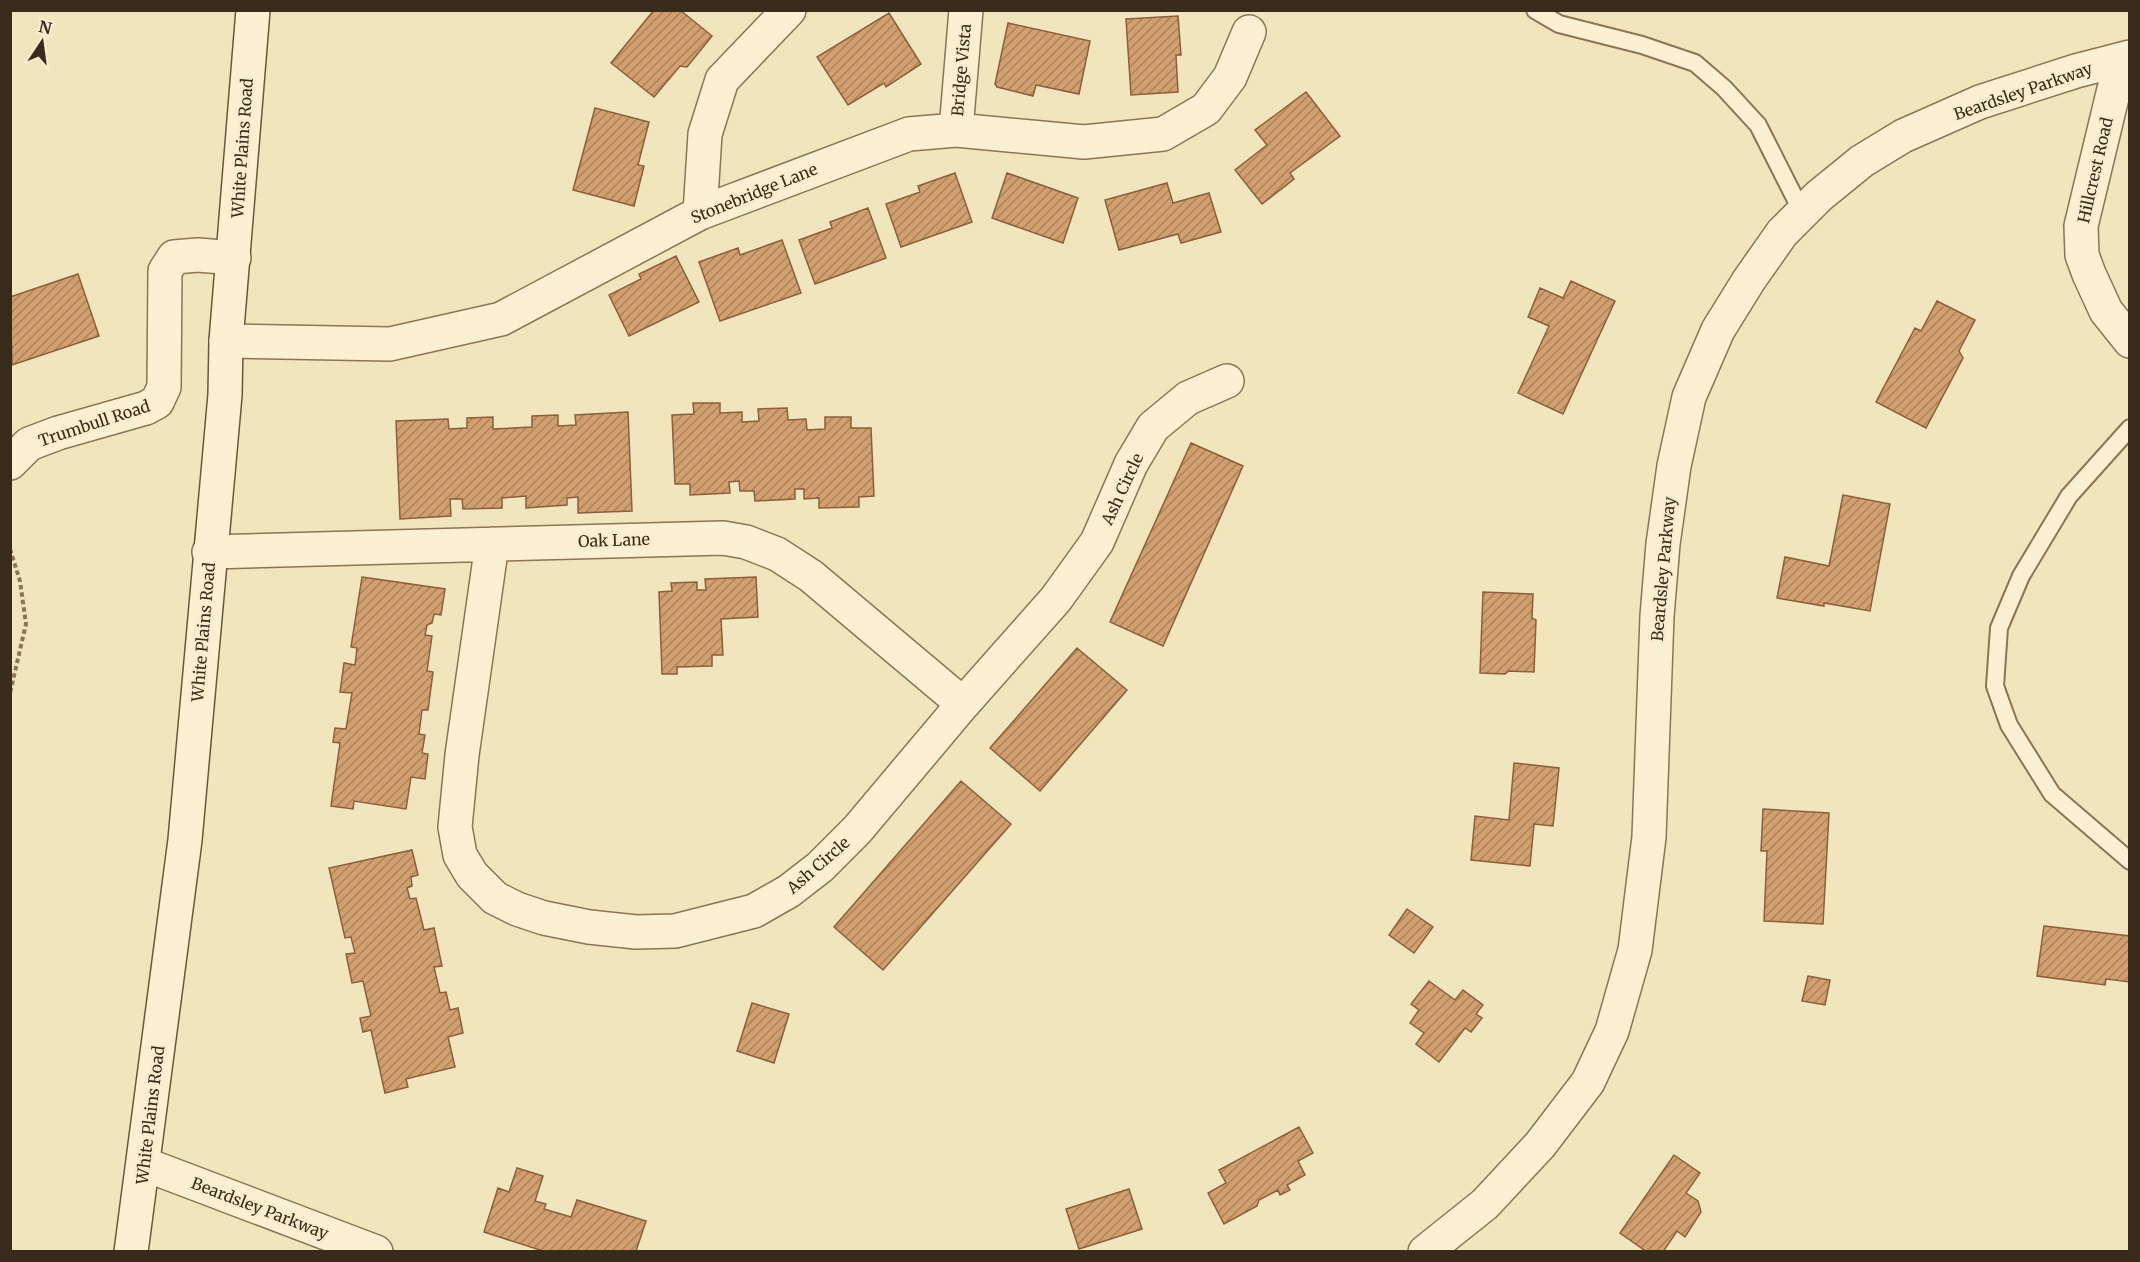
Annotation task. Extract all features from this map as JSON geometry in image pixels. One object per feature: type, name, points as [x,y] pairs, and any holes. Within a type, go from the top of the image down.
[{"type":"street","name":"White Plains Road","points":[[131,1251],[185,840],[209,552],[225,395],[226,341],[254,10]]},
{"type":"street","points":[[699,213],[705,134],[722,80],[789,10]]},
{"type":"street","name":"Bridge Vista","points":[[956,130],[966,10]]},
{"type":"street","name":"Stonebridge Lane","points":[[226,341],[390,344],[501,319],[699,213],[909,134],[956,130],[1084,142],[1163,134],[1206,108],[1230,77],[1249,32]]},
{"type":"street","name":"Beardsley Parkway","points":[[1425,1251],[1485,1204],[1540,1145],[1588,1082],[1612,1031],[1635,950],[1648,848],[1657,616],[1663,544],[1674,466],[1689,397],[1718,330],[1782,233],[1819,196],[1862,161],[1903,135],[1980,102],[2076,71],[2125,59]]},
{"type":"street","name":"Hillcrest Road","points":[[2125,59],[2081,226],[2082,255],[2089,274],[2106,311],[2130,341]]},
{"type":"street","name":"Trumbull Road","points":[[10,463],[29,444],[58,433],[146,408],[157,402],[164,387],[165,271],[174,257],[198,255],[234,258]]},
{"type":"street","name":"Ash Circle","points":[[492,544],[462,755],[455,826],[460,855],[472,875],[495,898],[526,912],[589,927],[646,932],[675,931],[754,911],[789,891],[820,867],[858,830],[963,704],[1056,599],[1098,542],[1131,464],[1154,427],[1188,399],[1227,381]]},
{"type":"street","name":"Oak Lane","points":[[209,552],[723,538],[746,542],[777,554],[811,576],[963,704]]},
{"type":"street","name":"Beardsley Parkway","points":[[144,1164],[376,1251]]},
{"type":"lane","points":[[1535,10],[1559,24],[1642,45],[1695,63],[1724,88],[1758,125],[1802,212]]},
{"type":"lane","points":[[2130,428],[2069,496],[2021,576],[1999,628],[1995,686],[2009,725],[2052,794],[2130,861]]},
{"type":"path","points":[[10,549],[20,581],[26,624],[10,693]]},
{"type":"building","points":[[654,10],[680,10],[712,36],[687,67],[680,66],[654,97],[611,63]]},
{"type":"building","points":[[889,13],[921,64],[886,87],[884,83],[848,105],[817,57]]},
{"type":"building","points":[[1178,16],[1181,55],[1176,55],[1178,92],[1131,95],[1126,19]]},
{"type":"building","points":[[1008,23],[1090,41],[1079,94],[1036,85],[1033,96],[997,87],[995,84]]},
{"type":"building","points":[[1306,92],[1340,136],[1290,173],[1294,179],[1262,204],[1235,170],[1267,145],[1255,130]]},
{"type":"building","points":[[595,108],[649,122],[638,165],[644,166],[634,206],[573,190]]},
{"type":"building","points":[[955,173],[972,222],[901,247],[886,204],[920,192],[918,186]]},
{"type":"building","points":[[1007,173],[1078,198],[1063,243],[992,218]]},
{"type":"building","points":[[1167,183],[1173,203],[1209,193],[1221,232],[1181,243],[1178,234],[1119,250],[1105,200]]},
{"type":"building","points":[[868,208],[886,258],[815,284],[799,240],[832,228],[830,222]]},
{"type":"building","points":[[782,240],[801,293],[720,321],[699,262],[738,248],[740,255]]},
{"type":"building","points":[[676,256],[699,302],[629,336],[609,295],[641,279],[639,274]]},
{"type":"building","points":[[78,274],[99,336],[12,365],[10,297]]},
{"type":"building","points":[[1571,281],[1615,301],[1563,414],[1518,393],[1549,326],[1528,317],[1540,288],[1563,298]]},
{"type":"building","points":[[1937,301],[1975,320],[1959,351],[1963,358],[1926,428],[1876,402],[1915,328],[1921,331]]},
{"type":"building","points":[[693,403],[720,403],[720,413],[742,412],[742,422],[759,421],[758,409],[787,408],[788,420],[806,419],[807,430],[825,429],[825,417],[851,417],[851,428],[871,428],[874,496],[859,497],[859,507],[819,508],[819,498],[804,499],[804,489],[795,489],[795,499],[755,501],[754,491],[740,491],[739,481],[729,482],[730,493],[690,495],[690,484],[675,484],[672,415],[694,414]]},
{"type":"building","points":[[628,412],[632,511],[578,513],[578,497],[567,498],[567,505],[526,508],[526,496],[502,498],[502,508],[463,509],[462,499],[450,499],[451,516],[400,519],[396,421],[448,419],[449,429],[467,428],[467,418],[493,417],[493,429],[532,427],[532,416],[558,415],[558,426],[576,425],[575,415]]},
{"type":"building","points":[[1191,443],[1243,466],[1163,646],[1110,622]]},
{"type":"building","points":[[1843,495],[1890,504],[1870,611],[1777,598],[1785,557],[1829,566]]},
{"type":"building","points":[[362,577],[445,589],[441,615],[434,614],[432,623],[427,625],[425,635],[432,636],[427,671],[433,672],[428,710],[422,710],[419,734],[425,735],[422,753],[428,754],[425,779],[411,777],[406,809],[354,801],[353,809],[331,806],[340,743],[333,742],[335,728],[346,729],[352,693],[340,692],[344,663],[355,665],[357,648],[351,647]]},
{"type":"building","points":[[756,577],[758,617],[721,619],[723,655],[712,655],[712,666],[677,667],[677,674],[662,674],[659,592],[672,591],[671,583],[697,582],[697,590],[706,590],[705,579]]},
{"type":"building","points":[[1483,592],[1533,594],[1532,618],[1536,620],[1534,672],[1480,673]]},
{"type":"building","points":[[1077,648],[1127,690],[1040,791],[990,748]]},
{"type":"building","points":[[1514,763],[1559,768],[1553,826],[1534,824],[1530,866],[1471,860],[1475,816],[1509,820]]},
{"type":"building","points":[[961,781],[1011,824],[883,970],[834,927]]},
{"type":"building","points":[[1763,809],[1829,813],[1823,924],[1764,921],[1767,851],[1761,851]]},
{"type":"building","points":[[412,850],[418,875],[411,877],[412,886],[407,888],[410,899],[416,898],[424,930],[434,928],[442,966],[434,967],[440,993],[446,992],[450,1010],[458,1008],[463,1033],[448,1037],[455,1067],[406,1079],[408,1087],[385,1093],[371,1030],[363,1032],[360,1018],[371,1016],[363,981],[352,983],[346,954],[355,953],[351,937],[345,938],[329,868]]},
{"type":"building","points":[[1407,909],[1433,927],[1414,953],[1389,935]]},
{"type":"building","points":[[2044,926],[2130,936],[2130,982],[2106,979],[2105,985],[2037,976]]},
{"type":"building","points":[[1808,976],[1830,980],[1825,1005],[1802,1001]]},
{"type":"building","points":[[1429,981],[1455,1000],[1463,990],[1483,1005],[1476,1014],[1482,1018],[1471,1032],[1465,1028],[1439,1062],[1416,1044],[1424,1033],[1410,1023],[1419,1010],[1411,1004]]},
{"type":"building","points":[[752,1003],[789,1014],[774,1063],[737,1051]]},
{"type":"building","points":[[1299,1127],[1313,1153],[1298,1161],[1305,1175],[1287,1185],[1290,1190],[1280,1195],[1278,1190],[1259,1200],[1257,1206],[1224,1224],[1208,1193],[1226,1183],[1219,1170]]},
{"type":"building","points":[[1674,1155],[1700,1173],[1686,1193],[1698,1201],[1701,1212],[1685,1237],[1677,1231],[1663,1252],[1647,1252],[1620,1233]]},
{"type":"building","points":[[517,1168],[543,1176],[535,1201],[546,1204],[544,1209],[571,1217],[577,1200],[646,1221],[636,1251],[639,1252],[546,1252],[484,1232],[498,1188],[509,1192]]},
{"type":"building","points":[[1129,1189],[1142,1229],[1079,1249],[1066,1209]]}]
